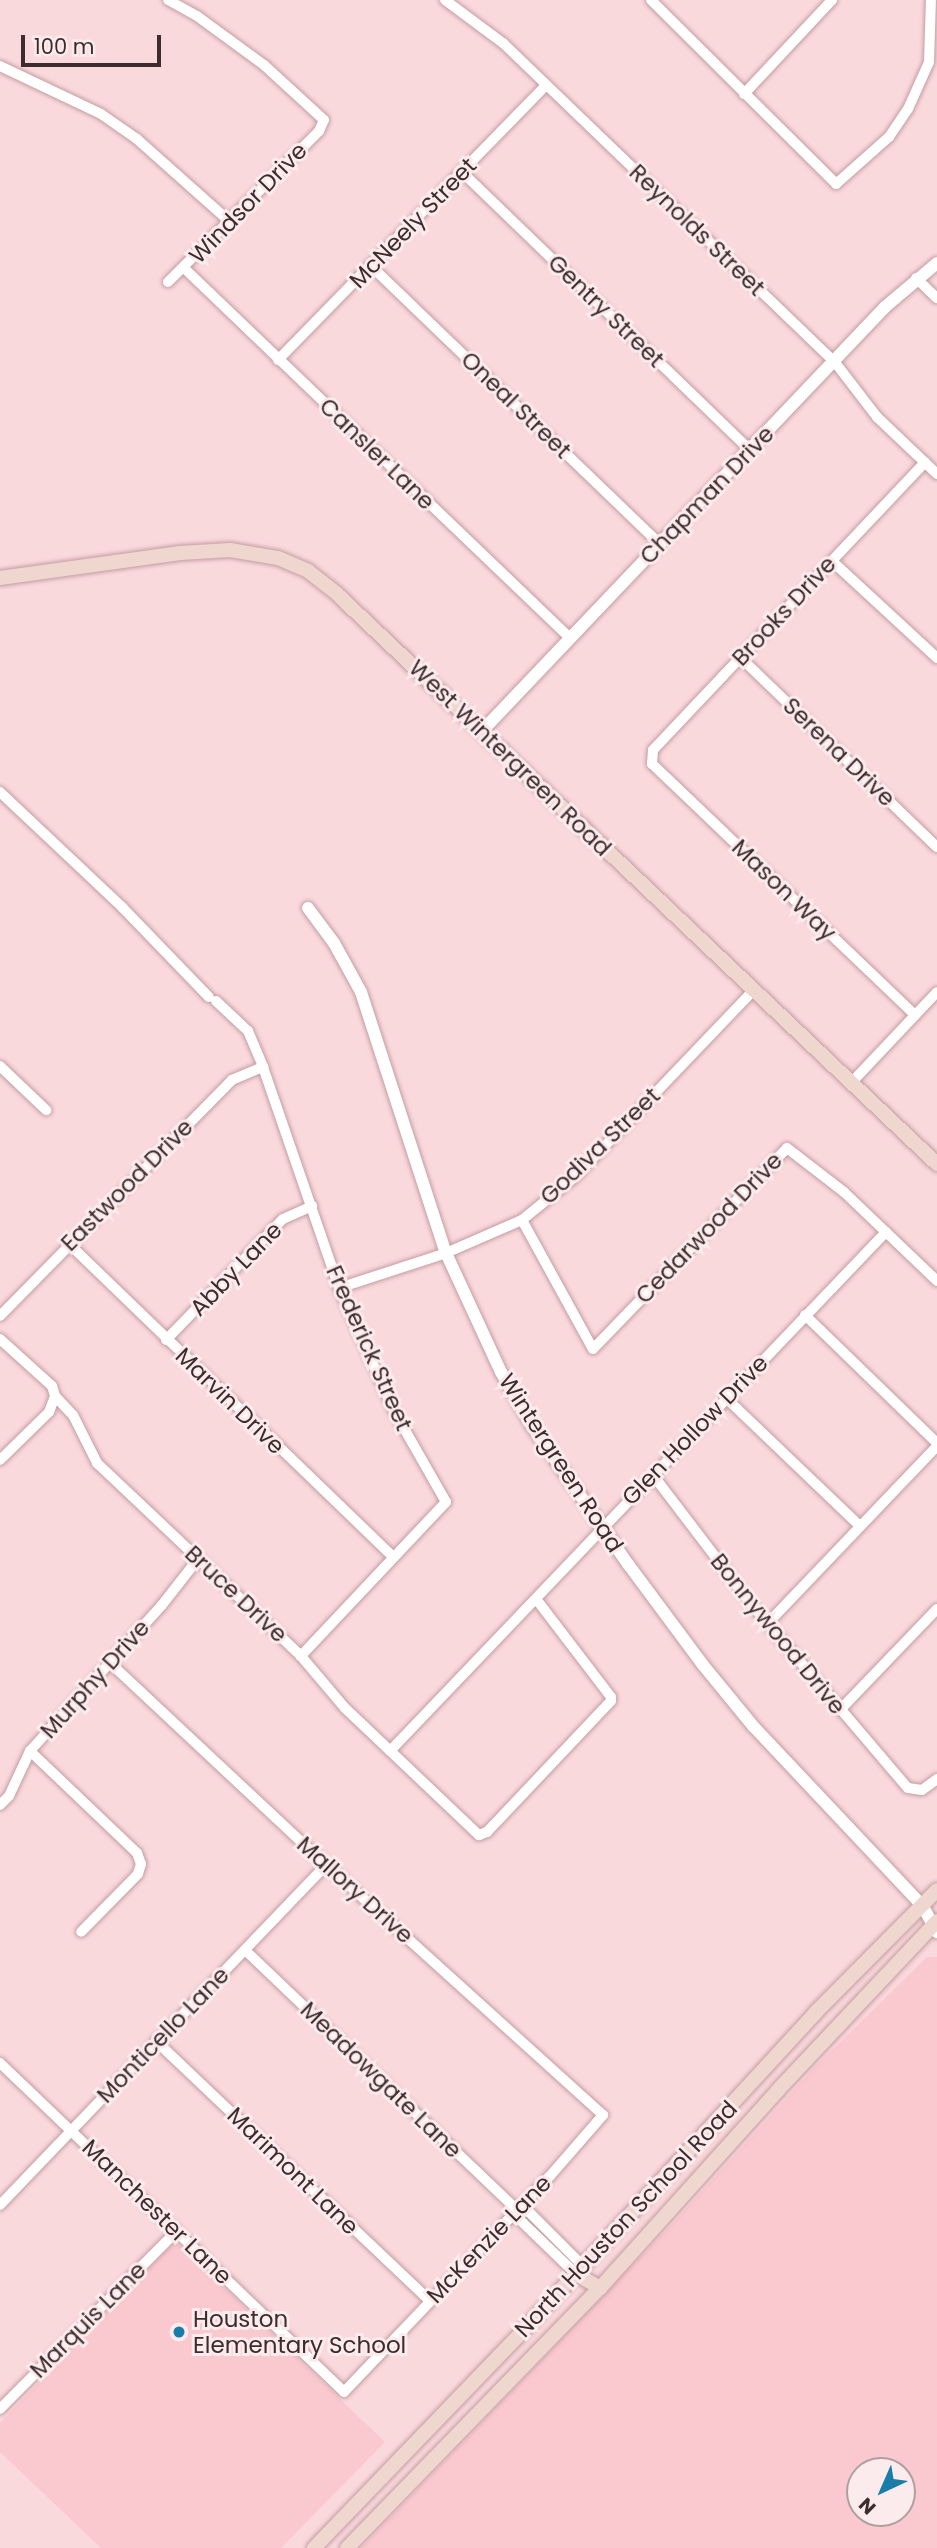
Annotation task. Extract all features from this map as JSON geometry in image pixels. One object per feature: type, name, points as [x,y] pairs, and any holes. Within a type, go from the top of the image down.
[{"type":"main road","name":"West Wintergreen Road","points":[[0,578],[214,550],[245,551],[278,558],[308,571],[337,594],[937,1164]]},
{"type":"main road","name":"North Houston School Road","points":[[314,2548],[580,2270],[815,2013],[937,1890]]},
{"type":"main road","name":"North Houston School Road","points":[[346,2548],[600,2288],[778,2090],[935,1927]]},
{"type":"main road","points":[[580,2270],[600,2288]]},
{"type":"street","name":"Windsor Drive","points":[[168,282],[319,131],[324,120],[264,65],[197,16],[169,0]]},
{"type":"street","name":"Reynolds Street","points":[[445,0],[503,43],[834,361],[877,417],[937,474]]},
{"type":"street","points":[[651,0],[835,184],[889,137],[908,109],[929,62],[931,0]]},
{"type":"street","points":[[661,10],[670,0]]},
{"type":"street","points":[[744,94],[832,0]]},
{"type":"street","points":[[0,66],[101,114],[137,139],[230,222]]},
{"type":"street","name":"McNeely Street","points":[[278,360],[546,85]]},
{"type":"street","name":"Gentry Street","points":[[462,172],[750,450]]},
{"type":"street","name":"Chapman Drive","points":[[482,731],[834,361],[916,278],[937,263]]},
{"type":"street","name":"Oneal Street","points":[[371,266],[660,544]]},
{"type":"street","name":"Cansler Lane","points":[[184,268],[570,638]]},
{"type":"street","points":[[916,278],[937,298]]},
{"type":"street","name":"Brooks Drive","points":[[653,764],[653,750],[925,462]]},
{"type":"street","points":[[832,561],[937,658]]},
{"type":"street","name":"Serena Drive","points":[[741,657],[937,847]]},
{"type":"street","name":"Mason Way","points":[[653,764],[915,1015]]},
{"type":"street","name":"Frederick Street","points":[[0,792],[248,1031],[264,1067],[339,1288],[393,1409],[446,1503],[301,1656]]},
{"type":"street","name":"Wintergreen Road","points":[[308,908],[334,943],[361,992],[446,1253],[501,1372],[532,1426],[602,1528],[687,1643],[754,1727],[922,1905]]},
{"type":"street","name":"Godiva Street","points":[[339,1288],[446,1253],[522,1220],[576,1176],[754,990]]},
{"type":"street","points":[[852,1083],[937,992]]},
{"type":"street","points":[[0,1066],[46,1110]]},
{"type":"street","name":"Eastwood Drive","points":[[0,1315],[232,1080],[264,1067]]},
{"type":"street","name":"Cedarwood Drive","points":[[522,1220],[593,1349],[787,1147],[844,1192],[937,1281]]},
{"type":"street","name":"Abby Lane","points":[[166,1340],[283,1219],[312,1206]]},
{"type":"street","name":"Glen Hollow Drive","points":[[390,1751],[886,1232]]},
{"type":"street","name":"Marvin Drive","points":[[68,1244],[393,1557]]},
{"type":"street","points":[[768,1623],[937,1445],[806,1315]]},
{"type":"street","name":"Bruce Drive","points":[[0,1339],[52,1386],[55,1396],[73,1415],[97,1463],[301,1656],[322,1684],[479,1835],[487,1832],[611,1701],[536,1599]]},
{"type":"street","points":[[0,1460],[49,1412],[55,1396]]},
{"type":"street","points":[[726,1398],[860,1526]]},
{"type":"street","name":"Bonnywood Drive","points":[[653,1475],[712,1555],[908,1788],[922,1790],[937,1779]]},
{"type":"street","name":"Murphy Drive","points":[[0,1805],[9,1796],[30,1751],[162,1605],[198,1559]]},
{"type":"street","points":[[840,1710],[937,1609]]},
{"type":"street","name":"Mallory Drive","points":[[110,1663],[326,1865],[603,2115]]},
{"type":"street","points":[[30,1751],[137,1853],[141,1864],[138,1874],[81,1932]]},
{"type":"street","name":"Monticello Lane","points":[[0,2204],[326,1865]]},
{"type":"street","points":[[922,1905],[935,1927]]},
{"type":"street","name":"Meadowgate Lane","points":[[244,1950],[517,2210],[528,2212],[580,2270]]},
{"type":"street","name":"Marimont Lane","points":[[156,2041],[430,2301]]},
{"type":"street","name":"Manchester Lane","points":[[0,2063],[344,2392]]},
{"type":"street","name":"McKenzie Lane","points":[[344,2392],[603,2115]]},
{"type":"street","name":"Marquis Lane","points":[[0,2409],[177,2231]]},
{"type":"shaded area","points":[[927,1957],[937,1957],[937,2548],[361,2548],[675,2221],[816,2066]]},
{"type":"shaded area","name":"Houston Elementary School","points":[[175,2241],[385,2442],[281,2548],[101,2548],[0,2452],[0,2423]]},
{"type":"place","name":"Houston Elementary School","points":[[179,2332]]}]
